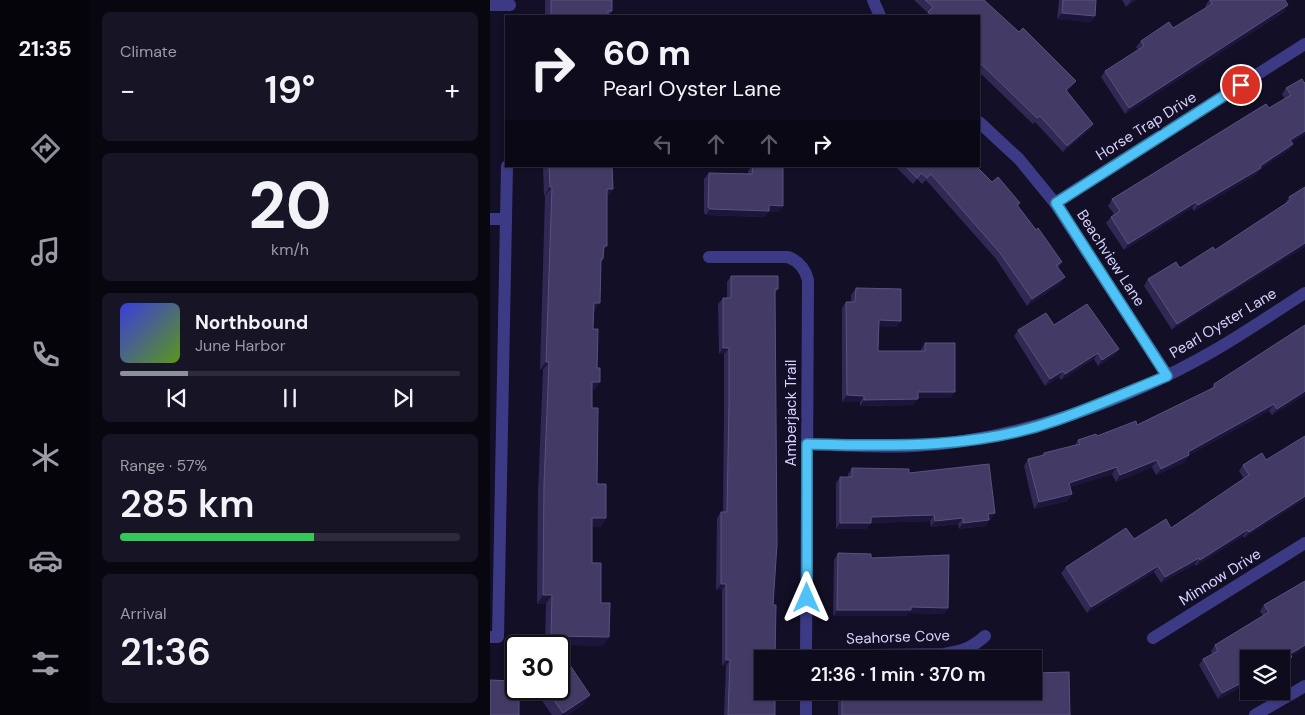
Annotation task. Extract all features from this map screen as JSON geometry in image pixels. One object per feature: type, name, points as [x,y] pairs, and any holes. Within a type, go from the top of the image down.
[{"type":"street","points":[[873,0],[880,15]]},
{"type":"street","points":[[490,5],[510,7]]},
{"type":"street","name":"Horse Trap Drive","points":[[1056,203],[1305,44]]},
{"type":"street","name":"Beachview Lane","points":[[980,123],[1020,159],[1056,203],[1167,376]]},
{"type":"street","points":[[494,637],[496,429],[507,167]]},
{"type":"street","points":[[490,219],[506,219]]},
{"type":"street","name":"Amberjack Trail","points":[[709,257],[788,257],[796,260],[806,272],[808,280],[806,650]]},
{"type":"street","name":"Pearl Oyster Lane","points":[[807,444],[914,446],[979,438],[1056,421],[1167,376],[1215,350],[1305,293]]},
{"type":"street","name":"Minnow Drive","points":[[1153,638],[1305,543]]},
{"type":"street","name":"Seahorse Cove","points":[[966,650],[974,646],[985,636]]},
{"type":"street","points":[[1255,715],[1305,686]]},
{"type":"street","points":[[806,700],[806,715]]},
{"type":"building","points":[[551,0],[612,0],[612,11],[608,11],[608,15],[551,15]]},
{"type":"building","points":[[925,0],[984,0],[1019,32],[1023,28],[1076,81],[1066,90],[1093,124],[1067,146],[1040,116],[1037,118],[980,63],[980,15],[932,15],[928,12],[933,7]]},
{"type":"building","points":[[1063,0],[1096,0],[1095,16],[1062,13]]},
{"type":"building","points":[[1210,0],[1285,0],[1288,5],[1129,108],[1105,71],[1144,46],[1141,41],[1169,22],[1173,28],[1212,4]]},
{"type":"building","points":[[1302,79],[1305,82],[1305,131],[1290,140],[1293,144],[1260,166],[1261,168],[1198,205],[1196,202],[1128,244],[1111,217],[1120,211],[1112,199],[1266,104],[1269,108],[1291,95],[1286,88]]},
{"type":"building","points":[[549,167],[612,167],[613,189],[607,189],[607,246],[604,246],[603,259],[601,259],[600,303],[594,303],[593,329],[598,329],[597,368],[600,368],[600,382],[592,382],[592,408],[598,408],[597,484],[606,484],[606,518],[592,518],[592,563],[601,563],[601,603],[610,603],[609,637],[551,635],[552,595],[543,595],[544,484],[549,362],[546,362],[552,187],[550,187]]},
{"type":"building","points":[[753,167],[783,167],[783,206],[769,205],[769,211],[710,209],[708,207],[709,173],[752,174]]},
{"type":"building","points":[[906,167],[977,167],[992,182],[998,177],[1020,203],[1017,205],[1036,230],[1038,228],[1062,262],[1056,265],[1065,277],[1032,299],[1000,253],[931,174],[927,178],[921,173],[917,178]]},
{"type":"building","points":[[1305,187],[1305,243],[1177,324],[1148,279],[1176,262],[1180,268],[1213,247],[1215,250],[1291,200],[1289,197]]},
{"type":"building","points":[[731,276],[778,276],[778,289],[775,289],[777,544],[773,605],[776,605],[775,650],[754,650],[754,700],[775,700],[775,715],[728,715],[730,660],[726,660],[726,584],[721,584],[721,512],[727,512],[729,404],[729,348],[723,348],[723,298],[731,298]]},
{"type":"building","points":[[856,288],[901,289],[901,321],[879,320],[878,351],[925,351],[925,343],[955,343],[955,392],[918,392],[918,399],[864,400],[864,396],[847,395],[846,302],[855,302]]},
{"type":"building","points":[[1087,304],[1119,349],[1102,360],[1098,353],[1065,374],[1063,371],[1050,379],[1018,330],[1046,313],[1054,325]]},
{"type":"building","points":[[1305,325],[1305,391],[1277,409],[1274,404],[1188,452],[1189,455],[1161,469],[1157,460],[1120,475],[1117,467],[1069,483],[1072,494],[1039,502],[1028,459],[1080,444],[1078,440],[1096,434],[1097,436],[1136,421],[1137,425],[1215,387],[1214,384]]},
{"type":"building","points":[[1305,436],[1305,496],[1249,532],[1247,530],[1200,560],[1199,558],[1165,577],[1158,566],[1091,607],[1066,567],[1126,528],[1134,539],[1166,519],[1171,528],[1249,475],[1243,465],[1262,453],[1266,460]]},
{"type":"building","points":[[989,464],[995,513],[988,514],[989,520],[963,523],[963,518],[935,521],[934,515],[871,517],[871,523],[840,523],[840,477],[852,477],[852,468],[909,469],[909,473]]},
{"type":"building","points":[[838,553],[871,554],[871,558],[949,555],[948,608],[911,607],[911,610],[837,610]]},
{"type":"building","points":[[1305,581],[1305,645],[1290,654],[1290,650],[1240,650],[1240,684],[1222,693],[1203,659],[1218,651],[1215,645],[1269,612],[1264,605]]},
{"type":"building","points":[[570,665],[590,695],[563,713],[554,700],[570,700]]},
{"type":"building","points":[[1069,672],[1070,715],[842,715],[842,700],[1042,700],[1042,673]]},
{"type":"building","points":[[490,680],[505,681],[505,700],[519,700],[519,715],[490,715]]},
{"type":"route","points":[[807,598],[807,444],[914,446],[1011,432],[1056,421],[1167,376],[1056,203],[1241,85]]}]
